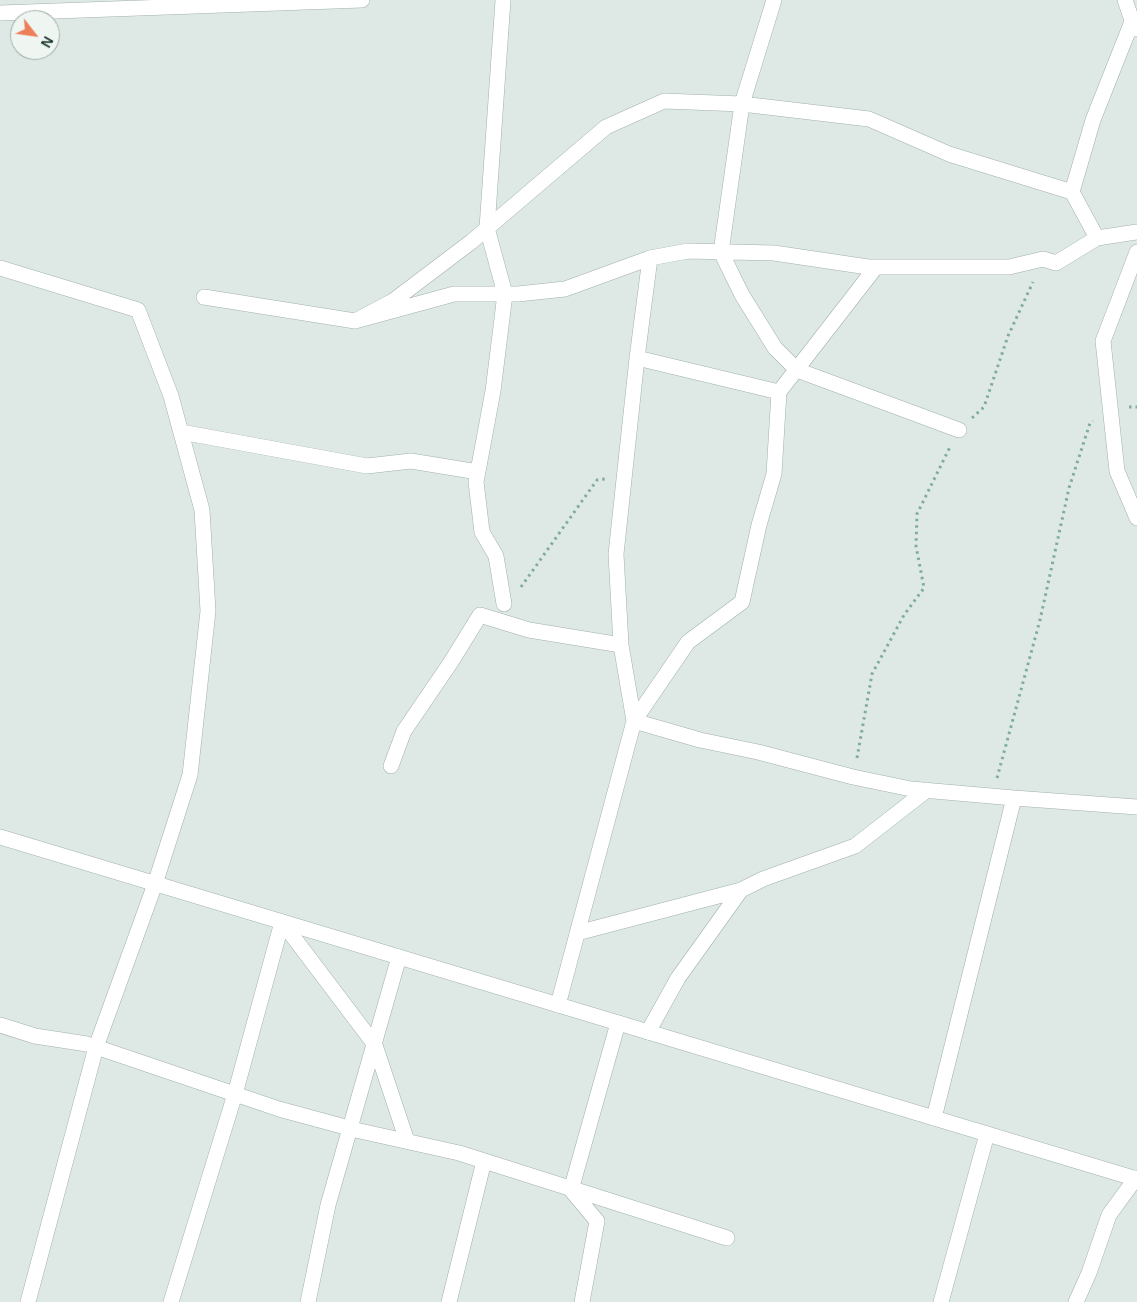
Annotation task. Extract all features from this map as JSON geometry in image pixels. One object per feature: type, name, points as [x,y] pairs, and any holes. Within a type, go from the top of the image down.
[{"type":"street","points":[[0,13],[231,3],[362,0]]},
{"type":"street","points":[[503,0],[486,228],[505,294],[493,392],[476,482],[482,532],[496,556],[504,604]]},
{"type":"street","points":[[774,0],[742,104],[721,252],[742,295],[774,348],[797,370],[959,430]]},
{"type":"street","points":[[1125,0],[1133,19],[1137,36]]},
{"type":"street","points":[[1072,192],[1093,120],[1133,19]]},
{"type":"street","points":[[355,321],[393,301],[486,228],[606,127],[664,101],[742,104],[870,119],[949,154],[1072,192],[1097,238]]},
{"type":"street","points":[[204,297],[355,321],[454,294],[505,294],[566,289],[650,258],[688,251],[774,253],[876,267],[1009,267],[1044,259],[1056,264],[1097,238],[1137,232]]},
{"type":"street","points":[[1137,252],[1103,341],[1116,471],[1137,518]]},
{"type":"street","points":[[634,721],[621,645],[616,554],[637,358],[650,258]]},
{"type":"street","points":[[558,1005],[634,721],[688,642],[742,602],[759,525],[774,474],[779,392],[876,267]]},
{"type":"street","points":[[0,268],[138,310],[171,396],[202,510],[208,611],[190,775],[155,884],[96,1047],[28,1302]]},
{"type":"street","points":[[637,358],[779,392]]},
{"type":"street","points":[[181,432],[367,466],[411,460],[478,472]]},
{"type":"street","points":[[391,766],[404,731],[451,662],[480,614],[529,630],[621,645]]},
{"type":"street","points":[[634,721],[700,740],[911,789],[1137,807]]},
{"type":"street","points":[[577,933],[741,890],[764,879],[855,846],[927,790]]},
{"type":"street","points":[[934,1118],[1014,798]]},
{"type":"street","points":[[0,837],[1136,1179],[1109,1215],[1089,1273],[1076,1302]]},
{"type":"street","points":[[648,1032],[678,978],[741,890]]},
{"type":"street","points":[[282,922],[374,1045],[407,1141]]},
{"type":"street","points":[[171,1302],[235,1094],[282,922]]},
{"type":"street","points":[[308,1302],[328,1206],[399,957]]},
{"type":"street","points":[[571,1190],[618,1023]]},
{"type":"street","points":[[0,1025],[34,1036],[96,1047],[279,1110],[349,1129],[459,1153],[727,1238]]},
{"type":"street","points":[[941,1302],[987,1134]]},
{"type":"street","points":[[449,1302],[484,1161]]},
{"type":"street","points":[[571,1190],[597,1221],[582,1302]]},
{"type":"path","points":[[853,777],[872,674],[904,614],[924,588],[916,546],[917,514],[959,430],[984,407],[1008,336],[1044,259]]},
{"type":"path","points":[[992,796],[1040,620],[1069,488],[1090,423],[1109,407]]},
{"type":"path","points":[[504,604],[511,600],[597,480],[624,477]]}]
